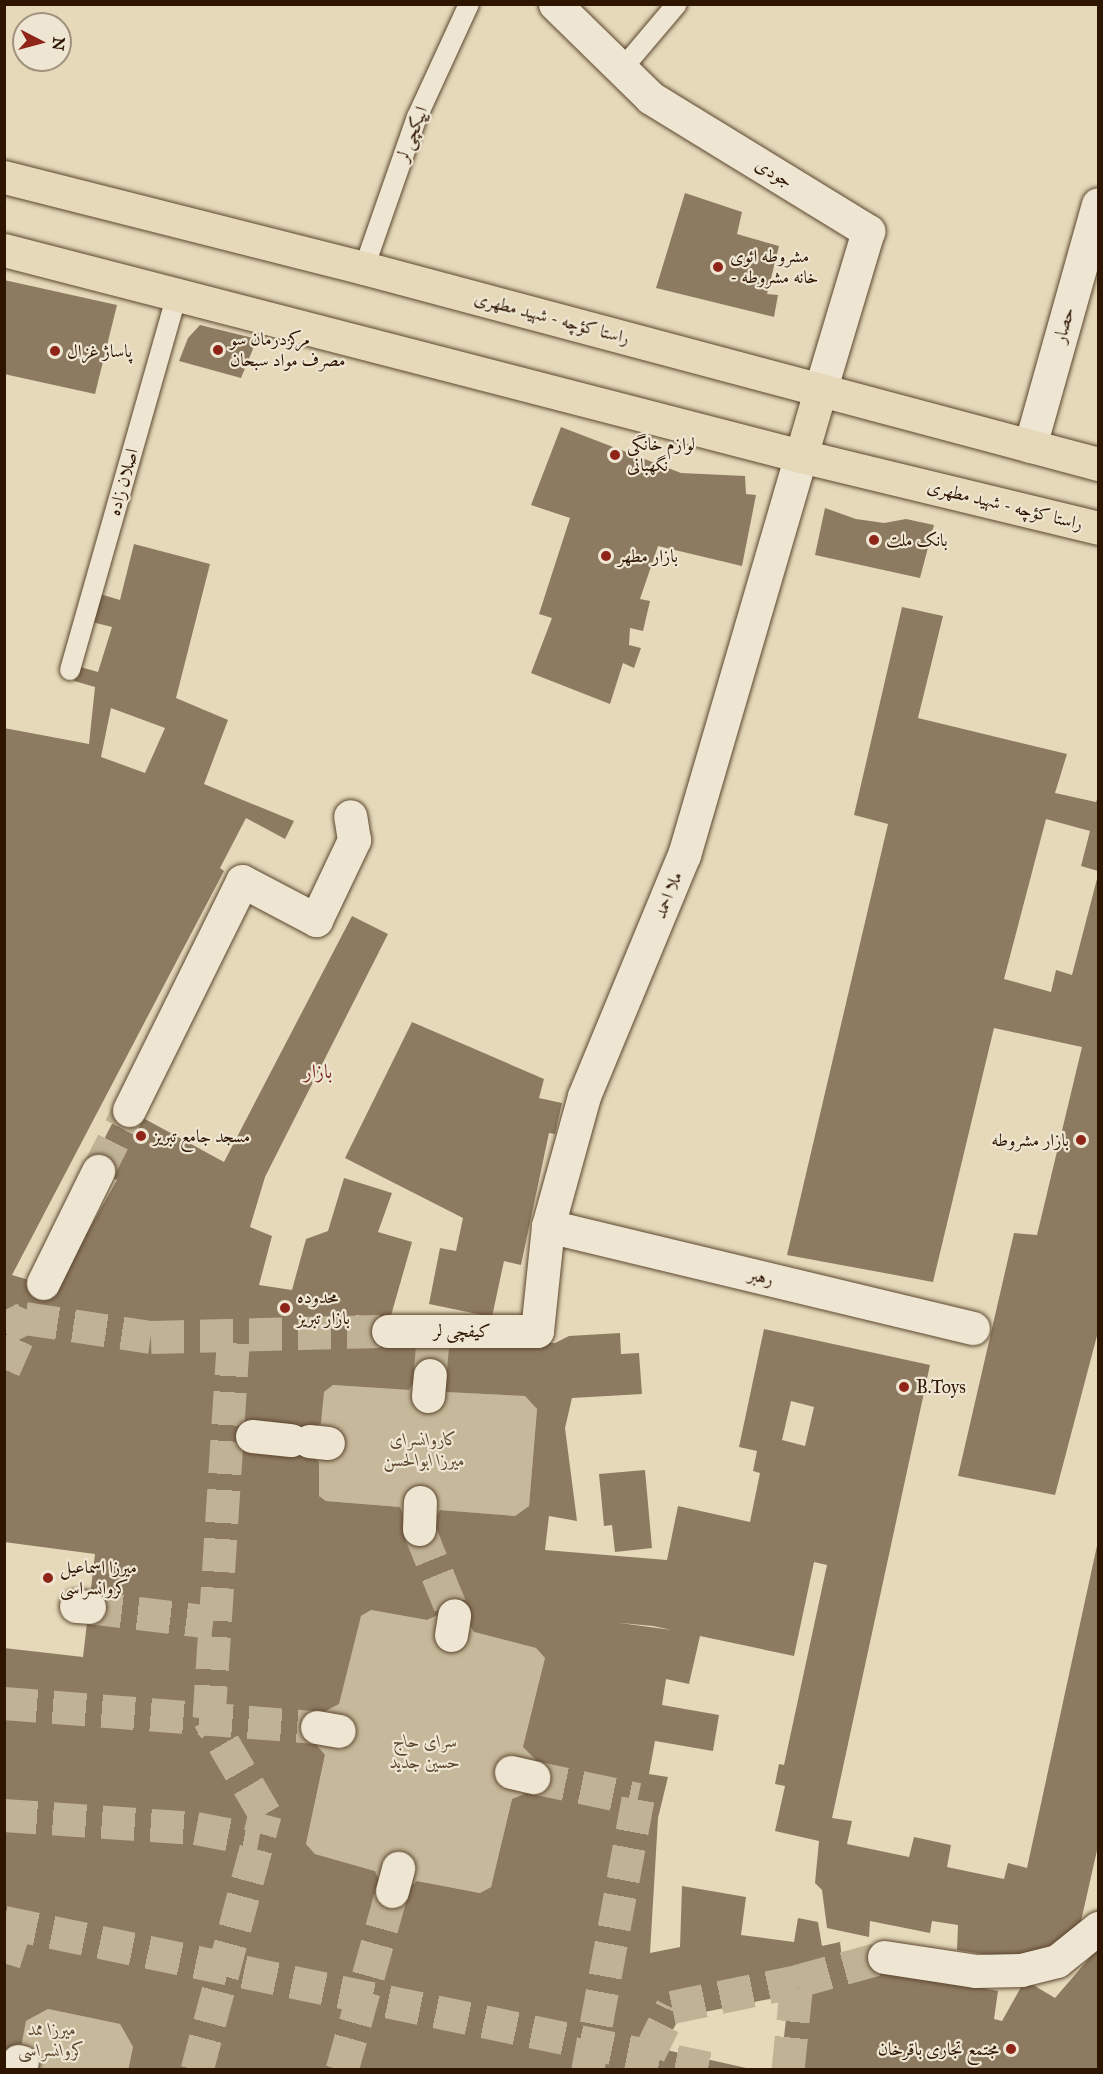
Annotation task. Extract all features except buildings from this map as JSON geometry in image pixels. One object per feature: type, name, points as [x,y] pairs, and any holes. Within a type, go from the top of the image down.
[{"type":"main road","name":"راستا کؤچه - شهید مطهری","points":[[4,177],[364,268],[1098,464]]},
{"type":"main road","name":"راستا کؤچه - شهید مطهری","points":[[4,250],[801,456],[1098,528]]},
{"type":"main road","points":[[801,456],[820,391]]},
{"type":"street","name":"جودی","points":[[555,4],[651,98],[868,231],[820,391]]},
{"type":"street","name":"حصار","points":[[1030,446],[1098,204]]},
{"type":"street","name":"ملا احمد","points":[[537,1331],[548,1226],[584,1096],[684,855],[801,456]]},
{"type":"street","points":[[129,1110],[242,880],[316,920],[354,840],[350,816]]},
{"type":"street","points":[[43,1283],[98,1171]]},
{"type":"street","name":"رهبر","points":[[548,1226],[973,1328]]},
{"type":"street","name":"کیفچی لر","points":[[388,1331],[434,1335],[537,1331]]},
{"type":"street","points":[[252,1436],[309,1441]]},
{"type":"street","points":[[884,1957],[975,1971],[1021,1971],[1057,1961],[1098,1928]]},
{"type":"lane","name":"ایپکچی لر","points":[[364,268],[417,117],[469,4]]},
{"type":"lane","points":[[622,69],[677,4]]},
{"type":"lane","name":"اصلان زاده","points":[[70,670],[177,294]]},
{"type":"green space","name":"کاروانسرای میرزا ابوالحسن","points":[[418,1374],[445,1392],[525,1396],[537,1409],[529,1506],[515,1516],[440,1510],[428,1530],[409,1528],[400,1507],[326,1501],[319,1496],[319,1462],[307,1452],[324,1392],[333,1385],[409,1390]]},
{"type":"green space","name":"سرای حاج حسین جدید","points":[[371,1610],[427,1620],[442,1613],[463,1616],[474,1632],[536,1648],[545,1658],[536,1760],[529,1792],[512,1799],[491,1887],[480,1893],[418,1881],[402,1894],[383,1889],[375,1871],[315,1854],[306,1844],[325,1756],[314,1742],[320,1714],[361,1616]]},
{"type":"green space","name":"میرزا ممد کروانسراسی","points":[[48,2009],[120,2024],[133,2047],[128,2069],[17,2070],[26,2021]]},
{"type":"tunnel","points":[[98,1171],[129,1110]]},
{"type":"tunnel","points":[[4,1369],[30,1310]]},
{"type":"tunnel","points":[[4,1328],[25,1318],[151,1337],[388,1331]]},
{"type":"tunnel","points":[[209,1718],[234,1336]]},
{"type":"tunnel","points":[[430,1375],[433,1340]]},
{"type":"tunnel","points":[[419,1529],[454,1615]]},
{"type":"tunnel","points":[[89,1607],[213,1622]]},
{"type":"tunnel","points":[[4,1703],[317,1727]]},
{"type":"tunnel","points":[[197,2070],[265,1814],[209,1718]]},
{"type":"tunnel","points":[[533,1777],[638,1799],[588,2070]]},
{"type":"tunnel","points":[[4,1815],[196,1828],[259,1840]]},
{"type":"tunnel","points":[[342,2070],[392,1891]]},
{"type":"tunnel","points":[[4,1922],[719,2070]]},
{"type":"tunnel","points":[[4,1963],[16,1924]]},
{"type":"tunnel","points":[[649,2054],[672,2007],[797,1981],[884,1957]]},
{"type":"tunnel","points":[[788,2070],[797,1981]]},
{"type":"place","name":"مشروطه ائوی - خانه مشروطه","points":[[718,267]]},
{"type":"place","name":"مرکزدرمان سو مصرف مواد سبحان","points":[[218,350]]},
{"type":"place","name":"پاساژ غزال","points":[[55,351]]},
{"type":"place","name":"لوازم خانگی نگهبانی","points":[[615,455]]},
{"type":"place","name":"بانک ملت","points":[[874,540]]},
{"type":"place","name":"بازار مطهر","points":[[606,556]]},
{"type":"place","name":"مسجد جامع تبریز","points":[[141,1136]]},
{"type":"place","name":"بازار مشروطه","points":[[1081,1140]]},
{"type":"place","name":"محدوده بازار تبریز","points":[[285,1308]]},
{"type":"place","name":"B.Toys","points":[[904,1387]]},
{"type":"place","name":"میرزا اسماعیل کروانسراسی","points":[[48,1578]]},
{"type":"place","name":"مجتمع تجاری باقرخان","points":[[1011,2049]]},
{"type":"district","name":"بازار","points":[[318,1071]]}]
